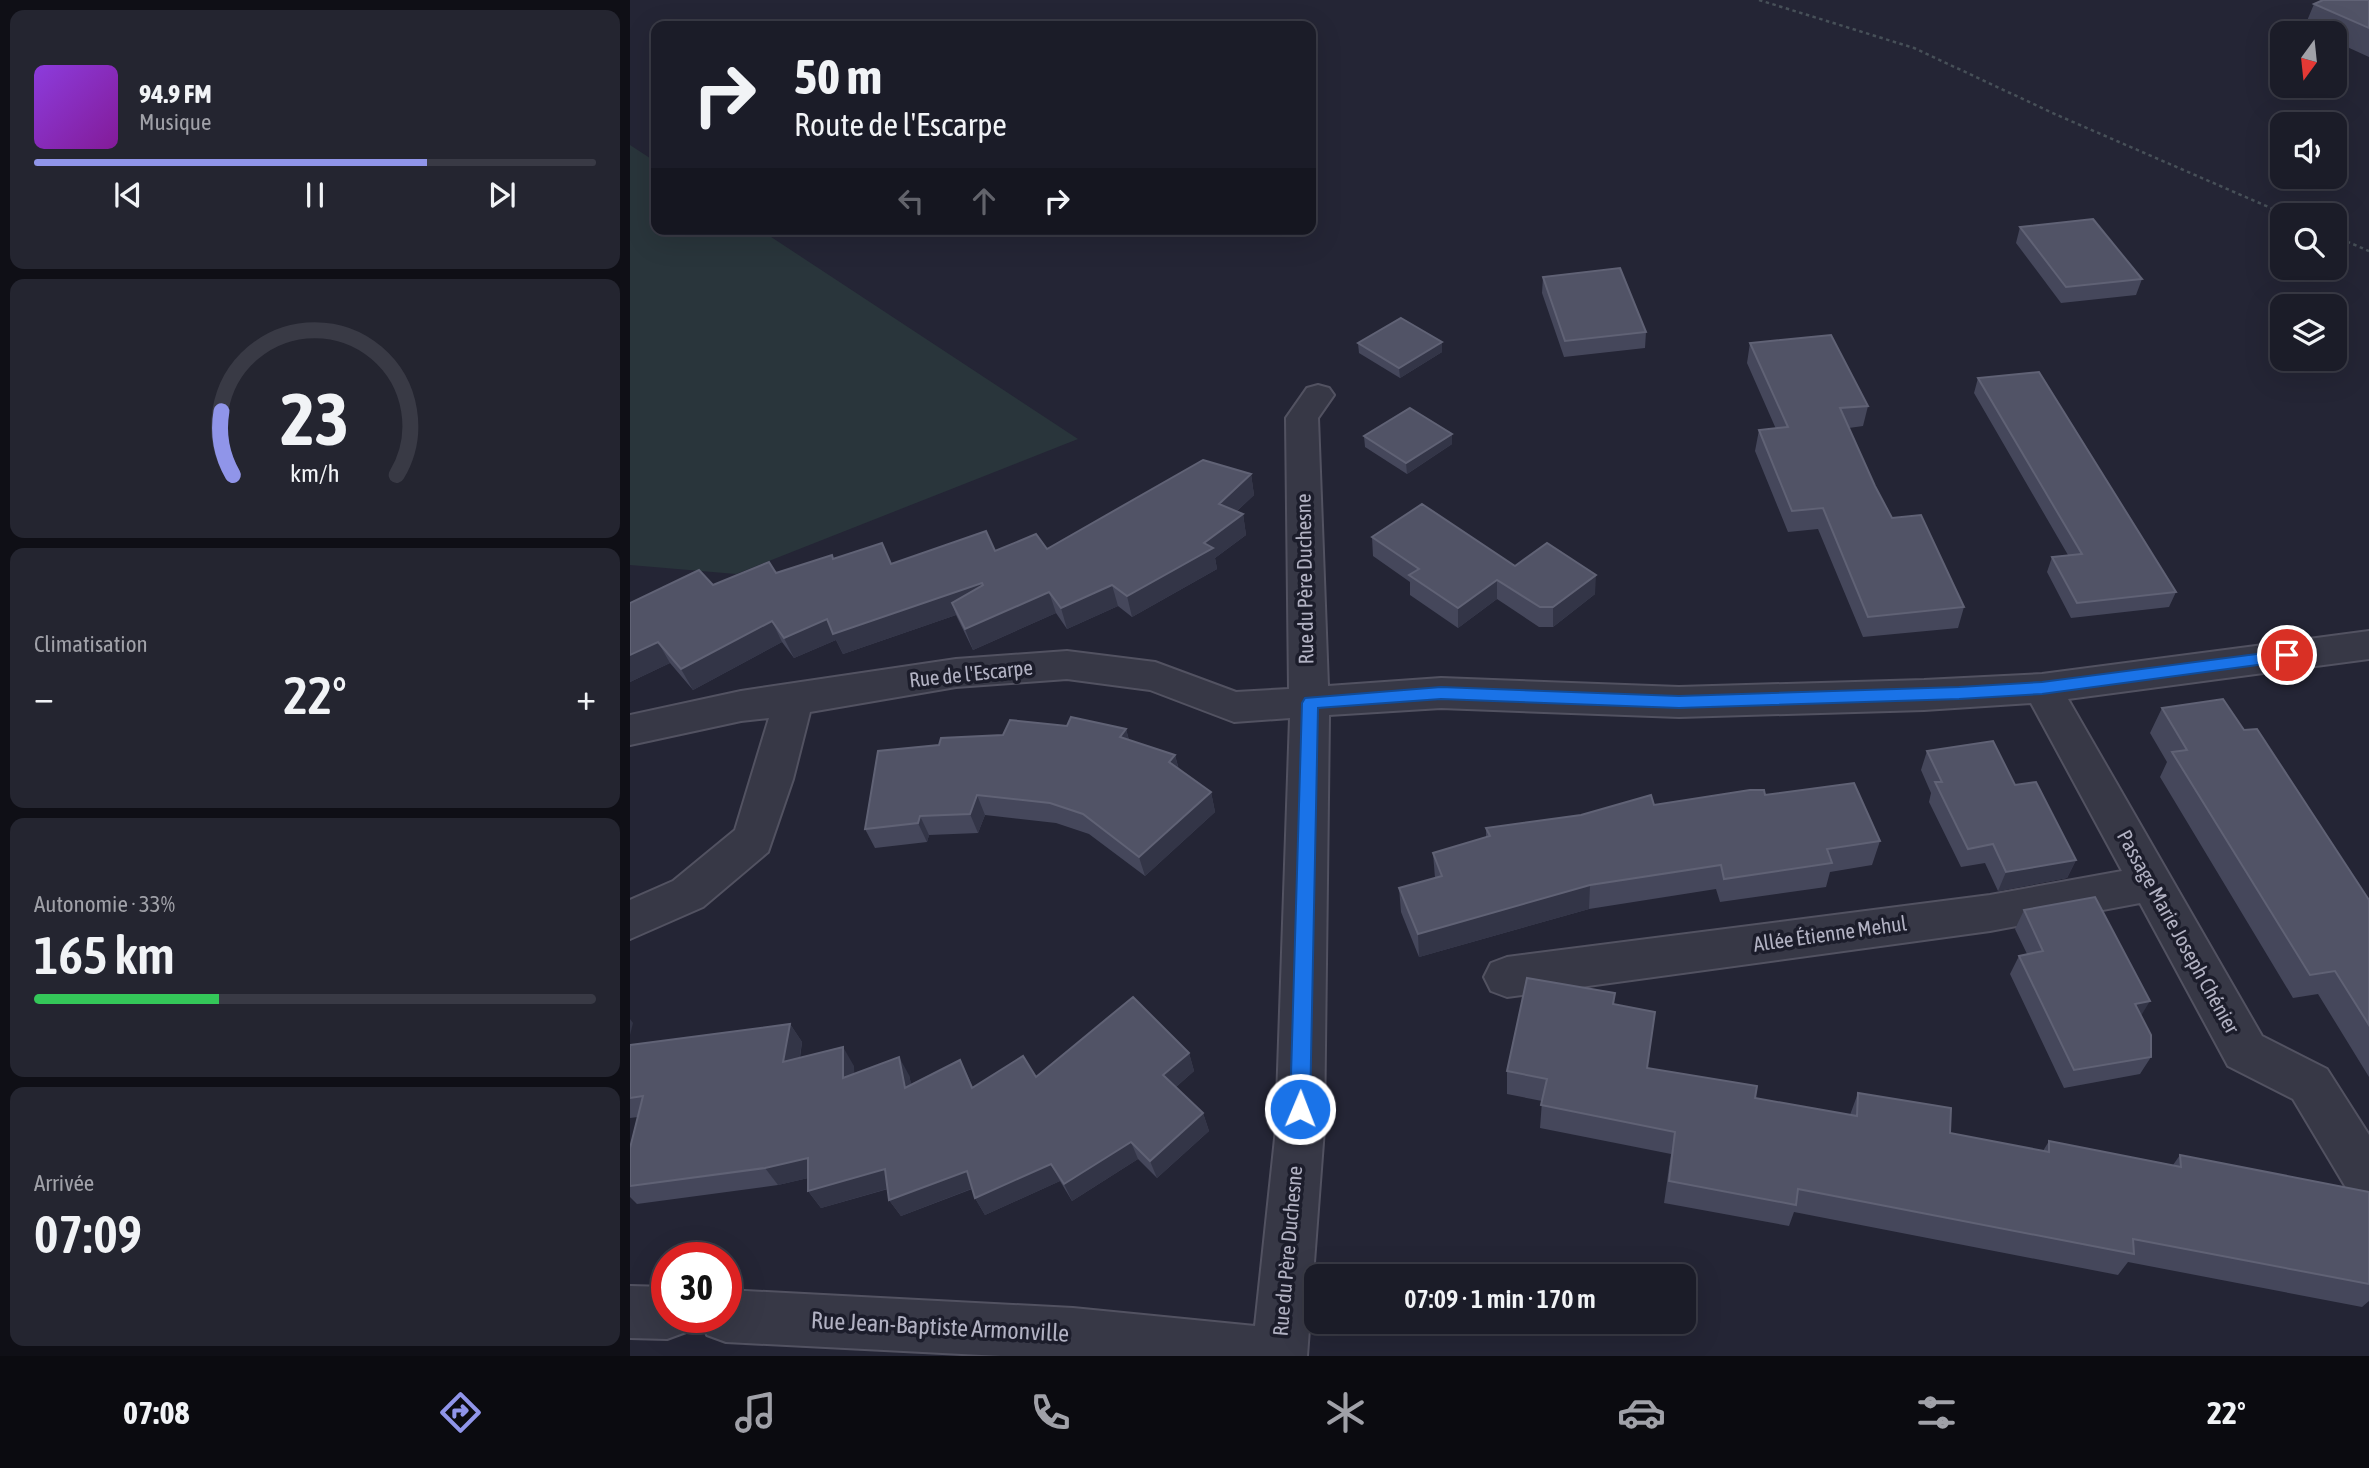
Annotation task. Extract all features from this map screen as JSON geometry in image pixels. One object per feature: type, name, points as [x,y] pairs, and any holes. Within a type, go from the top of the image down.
[{"type":"street","name":"Rue du Père Duchesne","points":[[1279,1356],[1300,1129],[1310,703],[1306,652],[1302,418],[1318,395]]},
{"type":"street","name":"Rue de l'Escarpe","points":[[630,730],[741,706],[793,701],[956,673],[1067,665],[1155,676],[1234,706],[1441,693],[1679,702],[1947,694],[2042,688],[2369,645]]},
{"type":"street","name":"Passage Marie Joseph Chénier","points":[[2042,688],[2245,1051],[2310,1084],[2369,1179]]},
{"type":"street","points":[[630,920],[688,894],[753,840],[773,779],[793,701]]},
{"type":"street","name":"Allée Étienne Mehul","points":[[1507,977],[1990,913],[2151,883]]},
{"type":"street","points":[[630,1312],[651,1313]]},
{"type":"street","name":"Rue Jean-Baptiste Armonville","points":[[742,1317],[1071,1333],[1191,1350],[1279,1356]]},
{"type":"path","points":[[1759,0],[1914,48],[2057,115],[2270,208]]},
{"type":"path","points":[[2347,242],[2369,251]]},
{"type":"shaded area","points":[[630,145],[651,159],[651,235],[768,235],[1078,439],[736,574],[630,565]]},
{"type":"building","points":[[2323,0],[2369,0],[2369,28],[2314,4]]},
{"type":"building","points":[[2093,219],[2142,279],[2066,287],[2020,227]]},
{"type":"building","points":[[1620,268],[1646,332],[1565,341],[1543,277]]},
{"type":"building","points":[[1401,318],[1442,342],[1399,368],[1358,343]]},
{"type":"building","points":[[1831,335],[1868,406],[1840,408],[1875,486],[1892,518],[1921,515],[1964,607],[1868,617],[1823,508],[1792,511],[1759,430],[1788,427],[1750,343]]},
{"type":"building","points":[[2039,372],[2176,592],[2077,603],[2052,557],[2082,554],[1978,378]]},
{"type":"building","points":[[1410,408],[1452,434],[1406,463],[1364,436]]},
{"type":"building","points":[[1203,460],[1251,474],[1219,504],[1243,514],[1204,543],[1213,548],[1127,596],[1112,585],[1061,608],[1049,592],[965,629],[952,603],[983,585],[982,583],[833,634],[827,619],[784,638],[772,621],[681,669],[658,642],[630,655],[630,603],[699,570],[713,585],[769,562],[776,573],[882,543],[891,564],[986,531],[995,551],[1036,534],[1047,549]]},
{"type":"building","points":[[1422,504],[1515,566],[1547,543],[1596,575],[1553,607],[1540,607],[1497,580],[1458,608],[1409,575],[1419,569],[1372,537]]},
{"type":"building","points":[[2223,699],[2244,730],[2257,729],[2369,900],[2369,1025],[2335,971],[2310,975],[2172,752],[2187,750],[2162,708]]},
{"type":"building","points":[[1071,717],[1126,729],[1120,737],[1175,755],[1169,762],[1211,792],[1139,857],[1083,814],[1050,803],[977,795],[970,814],[920,816],[918,823],[865,829],[878,751],[939,745],[941,738],[1003,735],[1010,720],[1067,726]]},
{"type":"building","points":[[1993,741],[2015,785],[2036,782],[2076,860],[2006,872],[1993,844],[1968,849],[1935,782],[1942,782],[1927,751]]},
{"type":"building","points":[[1854,783],[1880,841],[1827,849],[1832,863],[1724,879],[1721,865],[1590,885],[1418,934],[1399,888],[1442,876],[1433,853],[1490,836],[1486,828],[1581,815],[1651,795],[1654,805],[1750,790],[1764,790],[1765,795]]},
{"type":"building","points":[[2095,897],[2150,1001],[2135,1004],[2151,1035],[2151,1057],[2074,1070],[2019,956],[2043,951],[2024,910]]},
{"type":"building","points":[[1527,978],[1615,993],[1613,1004],[1655,1012],[1647,1068],[1757,1086],[1755,1098],[1857,1116],[1858,1093],[1951,1108],[1950,1133],[2049,1152],[2049,1141],[2181,1167],[2180,1155],[2369,1192],[2369,1284],[2133,1239],[2134,1254],[1798,1189],[1796,1205],[1669,1181],[1675,1132],[1541,1105],[1547,1079],[1507,1071]]},
{"type":"building","points":[[1133,997],[1189,1053],[1163,1075],[1203,1113],[1150,1161],[1131,1142],[1064,1184],[1051,1164],[975,1198],[967,1171],[889,1200],[885,1169],[808,1191],[808,1158],[765,1168],[630,1186],[630,1148],[643,1096],[630,1098],[630,1045],[790,1024],[783,1062],[843,1047],[843,1078],[899,1057],[905,1088],[960,1060],[972,1088],[1023,1056],[1036,1077]]},
{"type":"route","points":[[1300,1109],[1310,703],[1441,693],[1679,702],[1959,693],[2042,688],[2287,655]]}]
